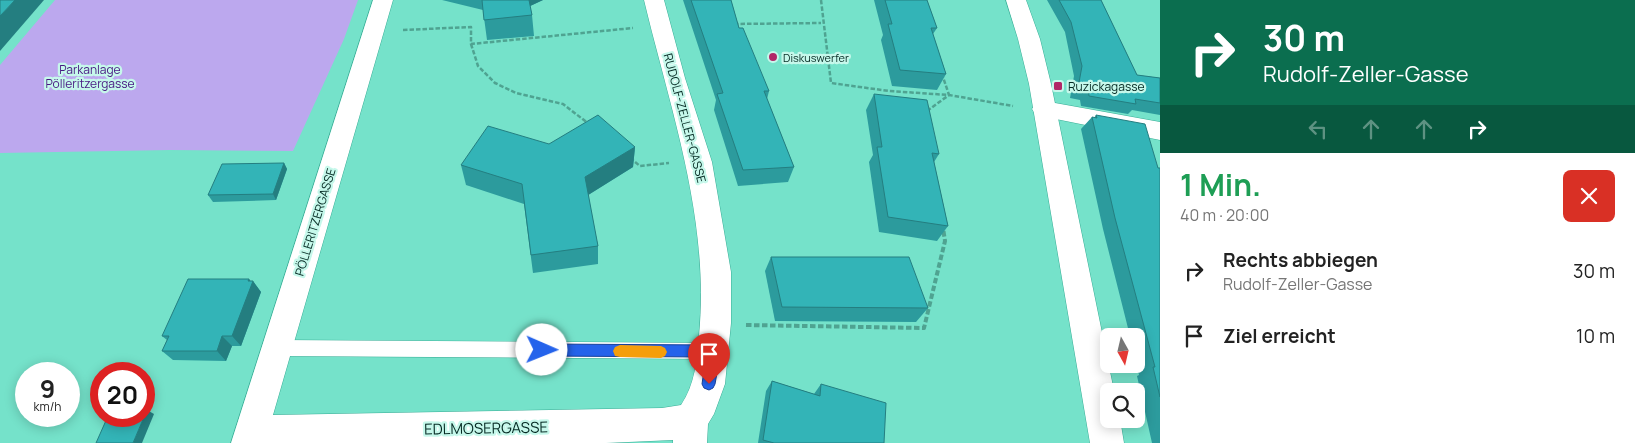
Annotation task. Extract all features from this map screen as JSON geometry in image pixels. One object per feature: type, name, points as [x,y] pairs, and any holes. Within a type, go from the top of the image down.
[{"type":"street","name":"PÖLLERITZERGASSE","points":[[249,438],[383,0]]},
{"type":"street","points":[[1016,0],[1029,39],[1044,109],[1107,443]]},
{"type":"street","name":"RUDOLF-ZELLER-GASSE","points":[[657,13],[699,162],[716,272],[716,324],[709,384],[691,431]]},
{"type":"street","points":[[1044,109],[1160,131]]},
{"type":"street","name":"EDLMOSERGASSE","points":[[249,438],[662,425],[691,431]]},
{"type":"lane","points":[[277,348],[714,351]]},
{"type":"path","points":[[821,0],[821,23],[831,83],[890,91],[949,95],[1013,106]]},
{"type":"path","points":[[471,44],[657,13]]},
{"type":"path","points":[[726,24],[821,23]]},
{"type":"path","points":[[373,31],[471,27],[471,44],[478,66],[495,83],[516,93],[562,104],[595,129]]},
{"type":"path","points":[[943,76],[949,95]]},
{"type":"path","points":[[926,120],[927,111],[949,95]]},
{"type":"path","points":[[625,154],[640,166],[699,162]]},
{"type":"path","points":[[716,324],[924,328],[945,241],[942,222]]},
{"type":"green space","name":"Parkanlage Pölleritzergasse","points":[[55,0],[358,0],[344,39],[293,151],[170,150],[0,153],[0,65]]},
{"type":"building","points":[[0,0],[15,0],[0,16]]},
{"type":"building","points":[[482,0],[529,0],[532,15],[484,20]]},
{"type":"building","points":[[691,0],[731,0],[739,28],[743,28],[769,91],[764,91],[794,167],[743,170],[717,94],[723,93]]},
{"type":"building","points":[[885,0],[927,0],[937,28],[931,28],[946,74],[900,70],[888,24],[892,24]]},
{"type":"building","points":[[1059,0],[1101,0],[1137,75],[1160,78],[1160,103],[1135,99],[1136,104],[1089,96],[1088,90],[1078,88],[1082,66],[1071,22]]},
{"type":"building","points":[[874,94],[927,100],[939,154],[932,153],[948,226],[888,217],[877,147],[882,147]]},
{"type":"building","points":[[598,115],[635,147],[585,177],[598,246],[531,255],[522,184],[461,165],[488,126],[549,144]]},
{"type":"building","points":[[1096,115],[1145,124],[1158,168],[1160,168],[1160,397],[1153,367],[1155,367],[1115,218],[1092,117],[1097,118]]},
{"type":"building","points":[[284,163],[273,194],[208,195],[222,164]]},
{"type":"building","points":[[771,257],[909,257],[928,308],[782,307]]},
{"type":"building","points":[[188,279],[249,279],[248,281],[253,281],[232,336],[222,336],[217,351],[162,351],[169,336],[162,336]]},
{"type":"building","points":[[772,381],[820,396],[821,384],[886,403],[884,443],[774,443],[763,440]]},
{"type":"building","points":[[103,427],[140,427],[133,443],[96,443]]},
{"type":"slow traffic","points":[[620,351],[661,352]]},
{"type":"place","name":"Diskuswerfer","points":[[773,57]]},
{"type":"place","name":"Ruzickagasse","points":[[1058,86]]},
{"type":"route","points":[[542,350],[714,351],[709,384]]}]
